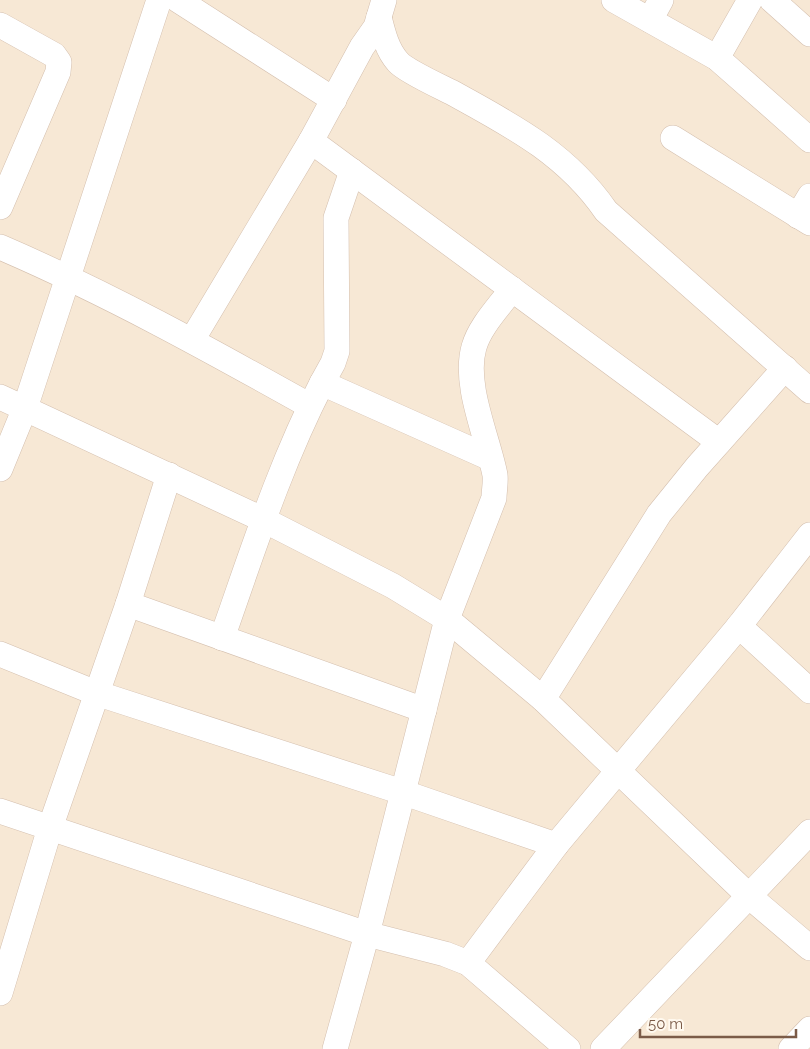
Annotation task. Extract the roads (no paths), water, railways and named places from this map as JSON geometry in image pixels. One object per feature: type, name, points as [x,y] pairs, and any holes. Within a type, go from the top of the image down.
[{"type":"street","points":[[0,470],[24,408],[159,0]]},
{"type":"street","points":[[178,0],[334,100]]},
{"type":"street","points":[[614,0],[655,10],[717,58],[810,140]]},
{"type":"street","points":[[717,58],[750,0]]},
{"type":"street","points":[[772,0],[810,34]]},
{"type":"street","points":[[192,340],[311,141],[362,47],[376,27],[382,9]]},
{"type":"street","points":[[382,9],[386,42],[399,64],[522,131],[568,165],[593,192],[606,211],[810,391]]},
{"type":"street","points":[[0,25],[54,55],[59,62],[58,72],[0,207]]},
{"type":"street","points":[[673,138],[806,212]]},
{"type":"street","points":[[311,141],[719,442]]},
{"type":"street","points":[[222,638],[264,520],[310,406],[333,364],[337,351],[336,218],[352,171]]},
{"type":"street","points":[[0,247],[67,276],[192,340],[310,406]]},
{"type":"street","points":[[335,1049],[367,934],[447,619],[494,498],[495,477],[475,400],[472,364],[474,348],[480,334],[512,289]]},
{"type":"street","points":[[543,699],[659,514],[719,442],[785,368]]},
{"type":"street","points":[[322,383],[490,458]]},
{"type":"street","points":[[0,397],[264,520],[400,590],[447,619],[543,699],[750,896],[810,948]]},
{"type":"street","points":[[0,993],[50,828],[128,604],[169,475]]},
{"type":"street","points":[[468,963],[556,845],[620,771],[739,626],[810,535]]},
{"type":"street","points":[[128,604],[424,710]]},
{"type":"street","points":[[739,626],[810,691]]},
{"type":"street","points":[[0,654],[96,692],[402,792],[556,845]]},
{"type":"street","points":[[0,811],[367,934],[445,954],[468,963],[568,1049]]},
{"type":"street","points":[[603,1049],[810,832]]},
{"type":"street","points":[[791,1049],[810,1029]]}]
